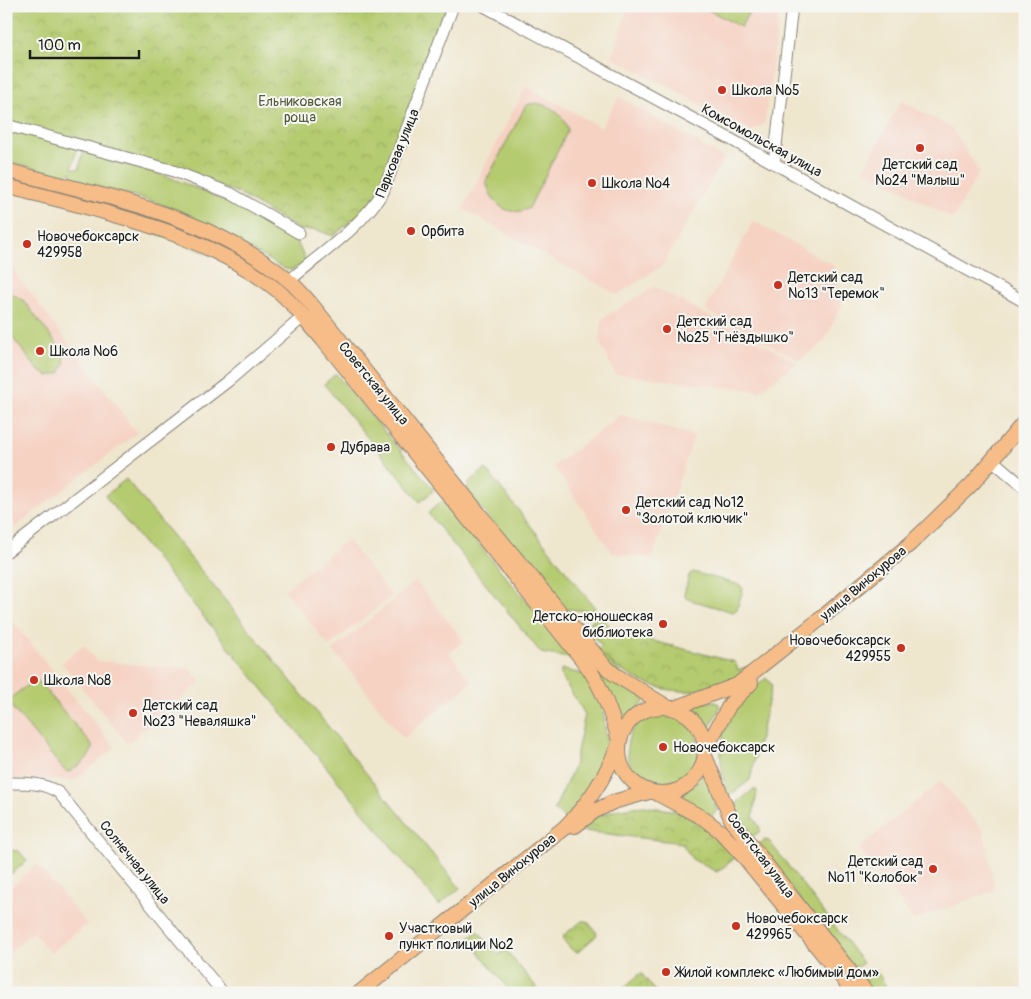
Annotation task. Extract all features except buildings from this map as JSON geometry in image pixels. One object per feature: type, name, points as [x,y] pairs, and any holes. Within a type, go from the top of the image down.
[{"type":"main road","name":"Советская улица","points":[[6,170],[138,205],[175,217],[235,246],[261,261],[289,281],[312,305],[593,653],[614,674],[670,707]]},
{"type":"main road","name":"Советская улица","points":[[6,186],[122,216],[172,233],[228,260],[278,291],[303,317],[590,670],[603,693],[619,743]]},
{"type":"main road","name":"Парковая улица","points":[[278,291],[289,281]]},
{"type":"main road","name":"улица Винокурова","points":[[995,463],[1025,421]]},
{"type":"main road","name":"улица Винокурова","points":[[705,753],[724,713],[739,694],[851,605],[941,526],[995,463],[1025,432]]},
{"type":"main road","name":"улица Винокурова","points":[[670,707],[737,685],[910,544],[974,487]]},
{"type":"main road","points":[[656,706],[670,707],[683,712],[696,723],[703,737],[705,753],[697,775],[686,786],[671,792],[653,792],[635,784],[624,772],[620,764],[619,743],[626,724],[638,713],[656,706]]},
{"type":"main road","name":"улица Винокурова","points":[[371,988],[564,828],[592,796],[619,743]]},
{"type":"main road","name":"Советская улица","points":[[705,753],[728,814],[737,828],[867,993]]},
{"type":"main road","name":"Советская улица","points":[[653,792],[703,818],[720,831],[744,857],[844,980],[852,993]]},
{"type":"main road","name":"улица Винокурова","points":[[359,993],[371,988],[595,811],[613,802],[653,792]]},
{"type":"street","name":"Парковая улица","points":[[289,281],[357,223],[383,192],[452,6]]},
{"type":"street","name":"Комсомольская улица","points":[[484,6],[1025,302]]},
{"type":"street","points":[[774,163],[792,6]]},
{"type":"street","points":[[6,125],[171,170],[230,193],[299,234]]},
{"type":"street","points":[[6,552],[219,387],[303,317]]},
{"type":"street","points":[[995,463],[1025,488]]},
{"type":"street","name":"Солнечная улица","points":[[6,783],[40,784],[50,787],[59,793],[223,993]]},
{"type":"shaded area","name":"Школа №5","points":[[628,6],[780,6],[765,123],[752,131],[612,57]]},
{"type":"shaded area","name":"Школа №4","points":[[526,86],[601,128],[619,97],[724,158],[662,266],[617,295],[463,209]]},
{"type":"shaded area","name":"Детский сад №24 \"Малыш\"","points":[[901,101],[952,128],[979,172],[953,219],[864,169]]},
{"type":"shaded area","name":"Детский сад №13 \"Теремок\"","points":[[753,221],[833,265],[842,305],[824,342],[799,360],[705,310]]},
{"type":"shaded area","name":"Школа №6","points":[[6,267],[12,269],[137,433],[15,527],[6,516]]},
{"type":"shaded area","name":"Детский сад №25 \"Гнёздышко\"","points":[[654,287],[797,362],[759,391],[615,374],[599,340],[603,318]]},
{"type":"shaded area","name":"Детский сад №12 \"Золотой ключик\"","points":[[621,415],[694,436],[652,558],[612,553],[554,466]]},
{"type":"shaded area","points":[[347,540],[392,596],[329,646],[284,590]]},
{"type":"shaded area","points":[[416,581],[464,641],[449,653],[472,682],[403,738],[333,650]]},
{"type":"shaded area","name":"Школа №8","points":[[6,613],[115,748],[75,780],[6,778]]},
{"type":"shaded area","name":"Детский сад №23 \"Неваляшка\"","points":[[84,645],[96,661],[190,669],[201,683],[127,743],[62,663]]},
{"type":"shaded area","name":"Детский сад №11 \"Колобок\"","points":[[941,781],[984,832],[995,890],[914,920],[859,848]]},
{"type":"shaded area","points":[[37,864],[87,924],[51,953],[33,932],[6,955],[6,891]]},
{"type":"green space","name":"Ельниковская роща","points":[[6,6],[447,6],[385,183],[364,211],[333,236],[317,230],[300,230],[236,192],[6,120]]},
{"type":"green space","points":[[701,6],[752,6],[741,27]]},
{"type":"green space","points":[[537,103],[557,112],[568,130],[529,208],[521,211],[507,210],[496,202],[488,189],[486,181],[526,105]]},
{"type":"green space","points":[[6,128],[77,148],[72,168],[79,169],[83,152],[169,177],[226,201],[295,238],[305,262],[292,270],[285,269],[231,238],[164,205],[72,181],[71,172],[65,176],[6,161]]},
{"type":"green space","points":[[35,183],[112,203],[162,219],[211,240],[267,272],[265,275],[34,187]]},
{"type":"green space","points":[[12,294],[23,300],[63,352],[65,363],[60,373],[48,376],[38,370],[6,329],[6,296]]},
{"type":"green space","points":[[336,374],[434,490],[420,502],[324,384]]},
{"type":"green space","points":[[486,469],[595,608],[591,611],[564,609],[467,492],[469,482]]},
{"type":"green space","points":[[126,479],[460,888],[439,905],[105,496]]},
{"type":"green space","points":[[442,501],[575,659],[541,653],[428,513]]},
{"type":"green space","points":[[485,525],[645,700],[621,723]]},
{"type":"green space","points":[[693,572],[740,585],[743,589],[737,609],[733,612],[687,599],[684,595],[689,575]]},
{"type":"green space","points":[[600,614],[614,631],[735,662],[738,670],[749,666],[752,671],[717,687],[700,690],[684,691],[652,686],[623,672],[598,651],[602,646],[584,627]]},
{"type":"green space","points":[[561,669],[586,675],[603,708],[607,746],[600,774],[566,819],[554,810],[574,767],[585,714],[561,676]]},
{"type":"green space","points":[[766,678],[772,685],[750,780],[730,795],[721,764],[722,742],[727,721],[735,706],[743,697]]},
{"type":"green space","points":[[34,680],[39,682],[92,745],[91,753],[71,771],[68,772],[63,769],[10,705],[12,697]]},
{"type":"green space","points":[[713,701],[719,704],[719,709],[710,727],[704,727],[692,712],[693,704]]},
{"type":"green space","points":[[663,713],[683,719],[693,729],[699,749],[693,769],[683,779],[663,785],[643,779],[633,769],[627,749],[633,729],[643,719]]},
{"type":"green space","points":[[703,775],[709,777],[717,811],[709,818],[676,800],[678,794],[692,787]]},
{"type":"green space","points":[[754,789],[757,791],[753,817],[760,831],[752,837],[731,808]]},
{"type":"green space","points":[[644,806],[677,811],[701,820],[730,846],[734,859],[717,872],[692,859],[682,843],[576,830],[608,812]]},
{"type":"green space","points":[[765,840],[769,841],[863,963],[857,967],[850,965],[758,845]]},
{"type":"green space","points":[[6,850],[19,851],[27,861],[6,878]]},
{"type":"green space","points":[[582,921],[587,921],[597,933],[578,952],[573,951],[563,940],[564,935]]},
{"type":"green space","points":[[478,931],[498,955],[506,950],[541,993],[512,993],[468,939]]},
{"type":"green space","points":[[869,970],[878,973],[890,993],[870,993],[860,977]]},
{"type":"green space","points":[[641,973],[657,993],[626,993],[623,988]]},
{"type":"place","name":"Школа №5","points":[[722,90]]},
{"type":"place","name":"Детский сад №24 \"Малыш\"","points":[[920,148]]},
{"type":"place","name":"Школа №4","points":[[592,183]]},
{"type":"place","name":"Орбита","points":[[411,231]]},
{"type":"place","name":"Новочебоксарск 429958","points":[[27,244]]},
{"type":"place","name":"Детский сад №13 \"Теремок\"","points":[[778,285]]},
{"type":"place","name":"Детский сад №25 \"Гнёздышко\"","points":[[667,329]]},
{"type":"place","name":"Школа №6","points":[[40,351]]},
{"type":"place","name":"Дубрава","points":[[331,447]]},
{"type":"place","name":"Детский сад №12 \"Золотой ключик\"","points":[[626,510]]},
{"type":"place","name":"Детско-юношеская библиотека","points":[[663,624]]},
{"type":"place","name":"Новочебоксарск 429955","points":[[901,648]]},
{"type":"place","name":"Школа №8","points":[[34,680]]},
{"type":"place","name":"Детский сад №23 \"Неваляшка\"","points":[[133,713]]},
{"type":"place","name":"Новочебоксарск","points":[[663,747]]},
{"type":"place","name":"Детский сад №11 \"Колобок\"","points":[[933,869]]},
{"type":"place","name":"Новочебоксарск 429965","points":[[736,926]]},
{"type":"place","name":"Участковый пункт полиции №2","points":[[389,936]]},
{"type":"place","name":"Жилой комплекс «Любимый дом»","points":[[666,972]]}]
